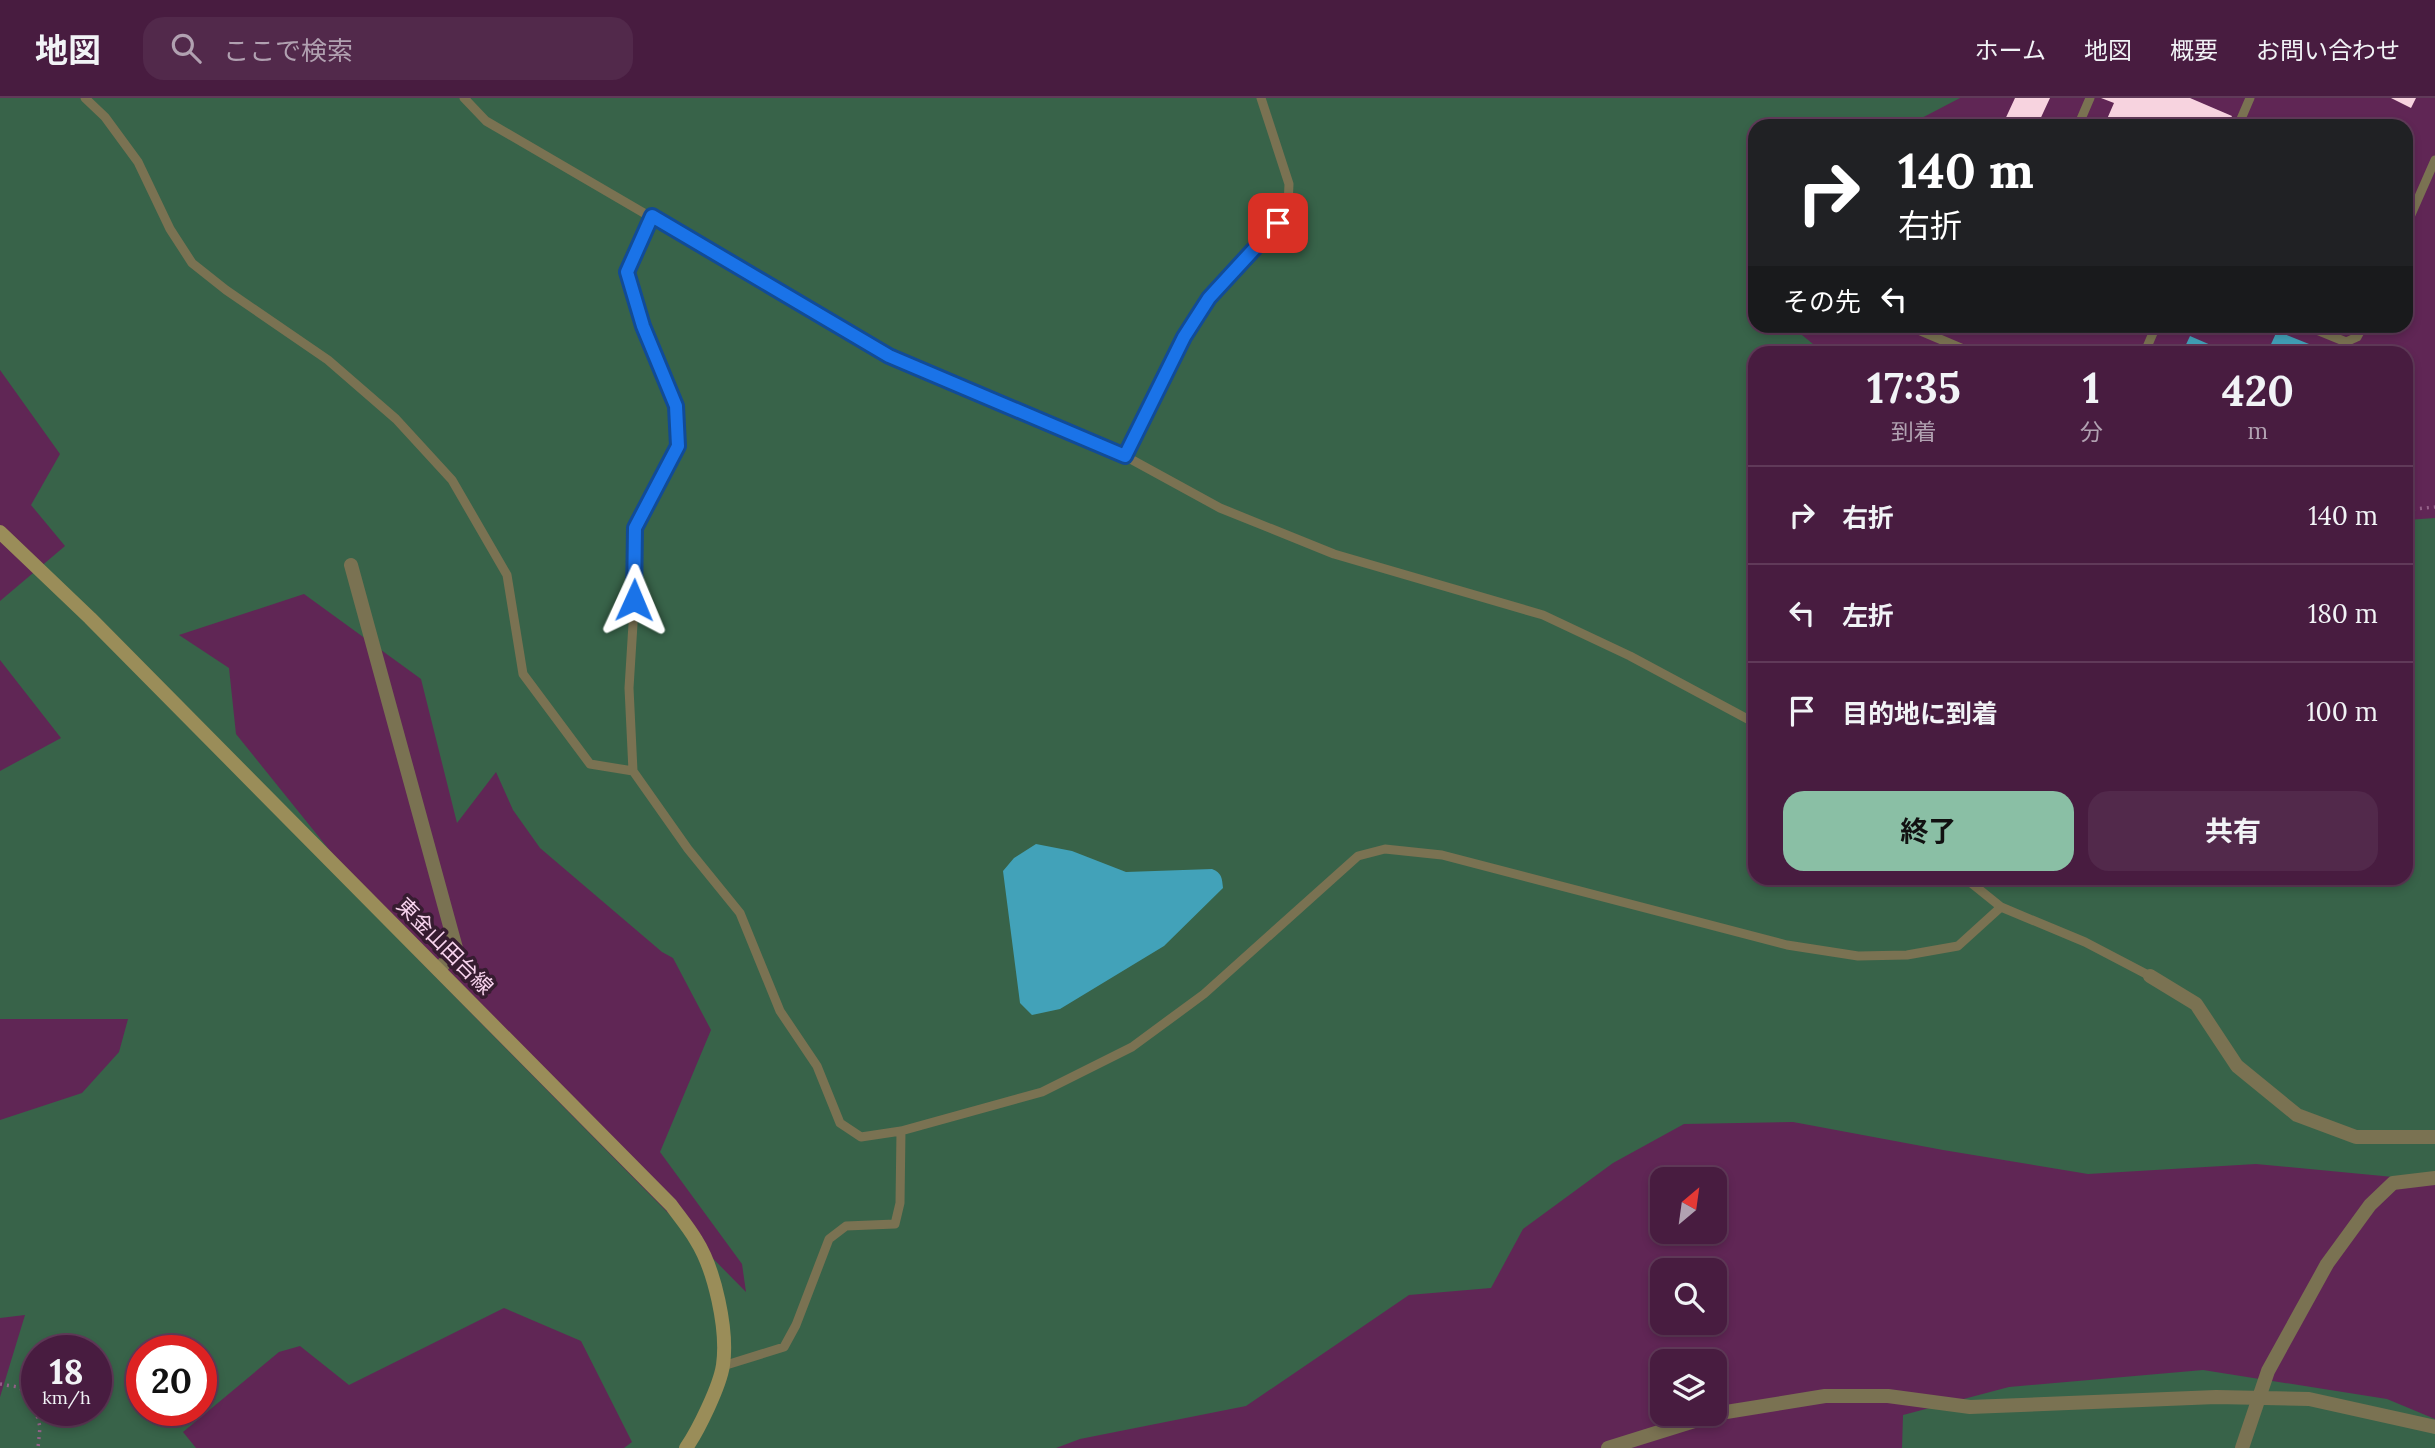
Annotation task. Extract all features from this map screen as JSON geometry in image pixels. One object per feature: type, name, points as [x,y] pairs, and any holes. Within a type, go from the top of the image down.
[{"type":"main road","name":"東金山田台線","points":[[0,532],[89,618],[671,1205],[698,1242],[718,1293],[723,1330],[723,1366],[698,1431],[686,1448]]},
{"type":"street","points":[[351,565],[456,948],[439,970]]},
{"type":"street","points":[[2150,976],[2196,1004],[2237,1066],[2297,1115],[2356,1137],[2435,1138]]},
{"type":"street","points":[[2242,1448],[2268,1371],[2327,1264],[2370,1205],[2393,1183],[2435,1178]]},
{"type":"street","points":[[1608,1448],[1720,1413],[1825,1396],[1888,1396],[1970,1407],[2216,1397],[2309,1399],[2435,1427]]},
{"type":"lane","points":[[85,98],[105,117],[138,162],[170,229],[192,263],[226,290],[328,360],[396,419],[453,480],[508,575],[523,674],[590,764],[634,771]]},
{"type":"lane","points":[[464,98],[486,121],[889,356],[1125,456],[1220,508],[1334,554],[1543,615],[1629,656],[1748,719]]},
{"type":"lane","points":[[1125,456],[1196,317],[1209,298],[1278,223],[1288,206],[1289,184],[1261,98]]},
{"type":"lane","points":[[2081,119],[2090,98]]},
{"type":"lane","points":[[2241,119],[2250,98]]},
{"type":"lane","points":[[2413,210],[2435,160]]},
{"type":"lane","points":[[652,216],[627,272],[643,326],[676,406],[678,446],[635,528],[629,688],[634,771],[688,849],[740,913],[780,1011],[817,1066],[840,1123],[861,1137],[901,1131],[1042,1092],[1132,1047],[1204,994],[1358,856],[1385,849],[1443,855],[1787,945],[1858,956],[1907,955],[1958,946],[2001,907]]},
{"type":"lane","points":[[1926,333],[1956,346]]},
{"type":"lane","points":[[2324,333],[2346,342],[2357,338],[2360,333]]},
{"type":"lane","points":[[1974,885],[2001,907],[2085,942],[2150,976]]},
{"type":"lane","points":[[723,1366],[784,1347],[796,1325],[829,1239],[846,1226],[895,1224],[901,1203],[901,1131]]},
{"type":"path","points":[[2413,509],[2435,507]]},
{"type":"path","points":[[0,1384],[18,1387],[33,1396],[40,1427],[38,1448]]},
{"type":"shaded area","points":[[0,98],[1960,98],[1920,119],[1748,119],[1748,333],[1800,333],[1815,346],[1748,346],[1748,885],[2413,885],[2413,520],[2435,518],[2435,1181],[2256,1164],[2088,1174],[1793,1122],[1684,1124],[1613,1163],[1523,1229],[1491,1288],[1409,1295],[1246,1406],[1080,1439],[1056,1448],[624,1448],[632,1442],[581,1341],[504,1308],[349,1385],[300,1346],[279,1352],[217,1404],[217,1335],[126,1335],[126,1426],[190,1426],[183,1432],[196,1448],[0,1448],[0,1397],[25,1315],[0,1318],[0,1120],[82,1093],[119,1052],[128,1019],[0,1019],[0,771],[61,738],[0,660],[0,601],[65,546],[31,505],[60,454],[0,370]],"holes":[[[304,594],[421,679],[457,823],[496,772],[513,810],[540,848],[662,952],[673,958],[711,1030],[660,1152],[742,1264],[746,1292],[414,955],[236,734],[229,668],[179,635]]]},
{"type":"shaded area","points":[[2276,333],[2282,333],[2314,346],[2270,346]]},
{"type":"shaded area","points":[[2190,336],[2213,346],[2185,346]]},
{"type":"shaded area","points":[[1036,844],[1072,851],[1126,872],[1212,869],[1221,876],[1223,888],[1164,946],[1060,1009],[1032,1015],[1020,1003],[1003,871],[1014,858]]},
{"type":"shaded area","points":[[2203,1370],[2387,1399],[2435,1419],[2435,1448],[1902,1448],[1903,1415],[2009,1387]]},
{"type":"building","points":[[2015,98],[2050,98],[2040,119],[2005,119]]},
{"type":"building","points":[[2101,98],[2190,98],[2232,116],[2230,119],[2107,119],[2114,103]]},
{"type":"building","points":[[2391,98],[2416,98],[2411,108]]},
{"type":"route","points":[[634,600],[635,528],[678,446],[676,406],[643,326],[627,272],[652,216],[889,356],[1125,456],[1184,337],[1209,298],[1278,223]]}]
